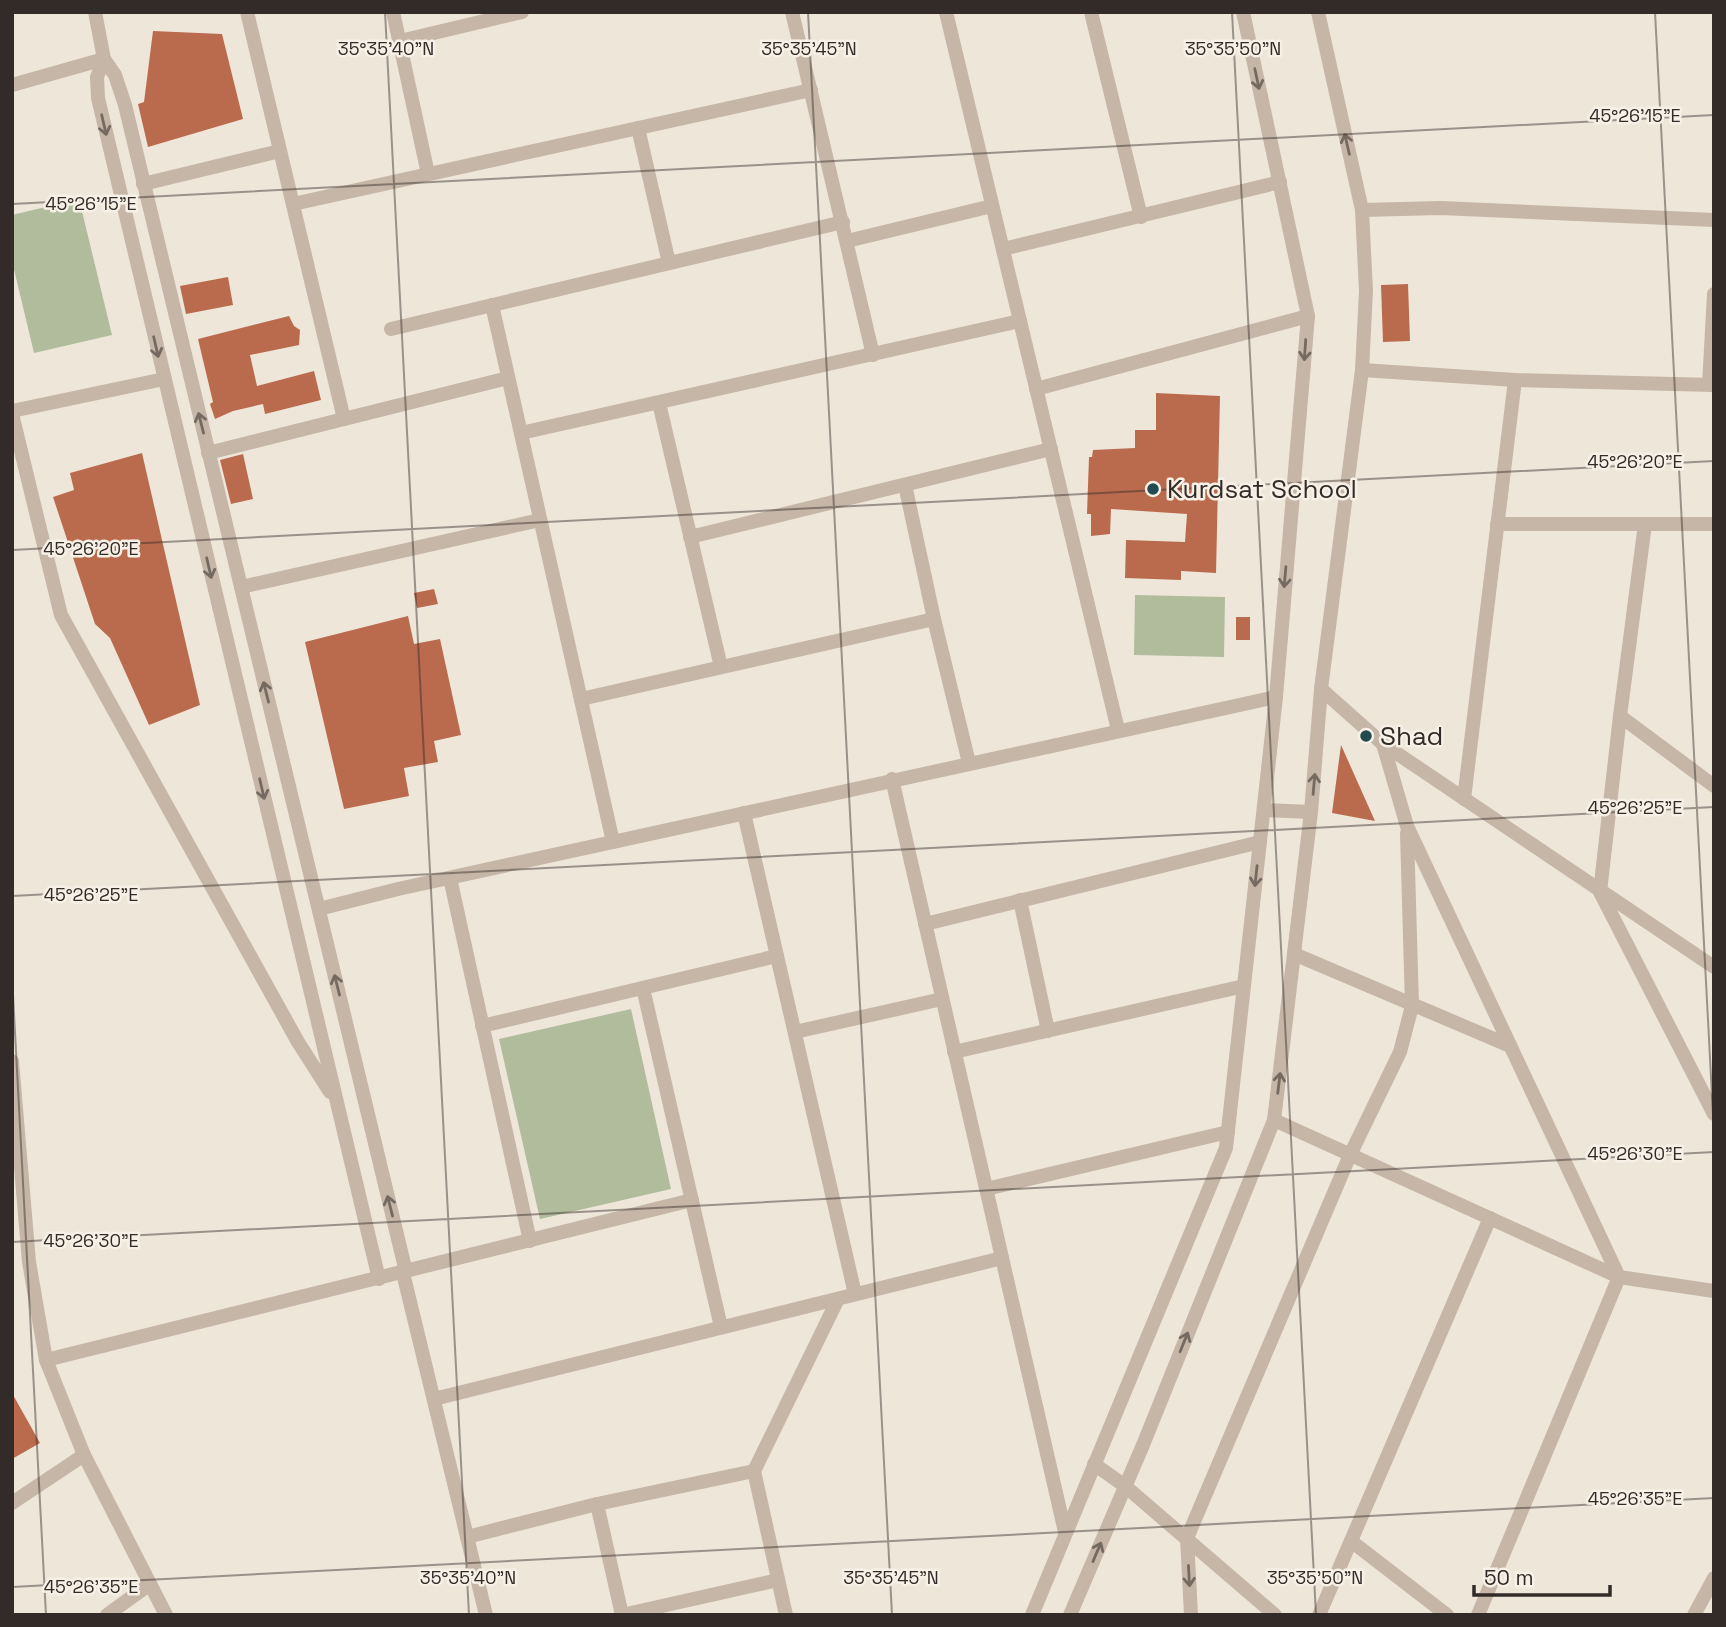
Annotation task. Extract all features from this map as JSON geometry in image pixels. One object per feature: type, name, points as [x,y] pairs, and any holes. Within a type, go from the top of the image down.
[{"type":"street","points":[[95,12],[104,60],[116,75],[120,86],[144,184],[486,1615]]},
{"type":"street","points":[[247,12],[344,419]]},
{"type":"street","points":[[393,12],[428,174]]},
{"type":"street","points":[[400,41],[522,12]]},
{"type":"street","points":[[792,12],[873,355]]},
{"type":"street","points":[[946,12],[1118,730]]},
{"type":"street","points":[[1091,12],[1142,217]]},
{"type":"street","points":[[1032,1615],[1226,1147],[1276,697],[1308,316],[1242,12]]},
{"type":"street","points":[[1070,1615],[1274,1120],[1311,813],[1321,689],[1362,370],[1366,291],[1362,210],[1318,12]]},
{"type":"street","points":[[12,85],[104,60]]},
{"type":"street","points":[[104,60],[97,77],[98,98],[379,1279]]},
{"type":"street","points":[[293,204],[810,90]]},
{"type":"street","points":[[638,128],[669,263]]},
{"type":"street","points":[[144,184],[280,151]]},
{"type":"street","points":[[1003,249],[1280,182]]},
{"type":"street","points":[[847,241],[992,206]]},
{"type":"street","points":[[1362,210],[1441,208],[1714,220]]},
{"type":"street","points":[[391,329],[843,222]]},
{"type":"street","points":[[1362,370],[1515,380],[1711,385],[1714,294]]},
{"type":"street","points":[[492,305],[613,842]]},
{"type":"street","points":[[1036,389],[1308,316]]},
{"type":"street","points":[[521,433],[1020,321]]},
{"type":"street","points":[[208,453],[508,378]]},
{"type":"street","points":[[164,379],[12,412],[61,615],[298,1042],[338,1104]]},
{"type":"street","points":[[1464,799],[1515,380]]},
{"type":"street","points":[[659,402],[721,667]]},
{"type":"street","points":[[690,537],[1051,449]]},
{"type":"street","points":[[905,485],[969,763]]},
{"type":"street","points":[[241,587],[540,520]]},
{"type":"street","points":[[1497,524],[1714,524]]},
{"type":"street","points":[[1645,524],[1600,892],[1714,1114]]},
{"type":"street","points":[[581,699],[934,619]]},
{"type":"street","points":[[1321,689],[1383,744],[1714,967]]},
{"type":"street","points":[[318,909],[892,779],[1276,697]]},
{"type":"street","points":[[1620,716],[1714,786]]},
{"type":"street","points":[[1383,744],[1407,826],[1619,1277],[1478,1615]]},
{"type":"street","points":[[892,779],[1065,1532]]},
{"type":"street","points":[[1264,810],[1311,813]]},
{"type":"street","points":[[744,813],[855,1294]]},
{"type":"street","points":[[1191,1615],[1187,1538],[1350,1155],[1400,1052],[1412,1006],[1407,826]]},
{"type":"street","points":[[925,924],[1259,842]]},
{"type":"street","points":[[450,877],[530,1241]]},
{"type":"street","points":[[1020,900],[1048,1031]]},
{"type":"street","points":[[1294,954],[1508,1045]]},
{"type":"street","points":[[482,1026],[777,956]]},
{"type":"street","points":[[954,1052],[1244,986]]},
{"type":"street","points":[[643,988],[722,1327]]},
{"type":"street","points":[[795,1032],[942,999]]},
{"type":"street","points":[[12,1060],[15,1141],[29,1262],[46,1360],[84,1455],[166,1615]]},
{"type":"street","points":[[1274,1120],[1619,1277],[1714,1291]]},
{"type":"street","points":[[986,1189],[1227,1132]]},
{"type":"street","points":[[46,1360],[692,1200]]},
{"type":"street","points":[[1319,1615],[1490,1218]]},
{"type":"street","points":[[434,1399],[1002,1258]]},
{"type":"street","points":[[786,1615],[754,1471],[838,1299]]},
{"type":"street","points":[[12,1503],[84,1455]]},
{"type":"street","points":[[1094,1464],[1125,1486],[1275,1615]]},
{"type":"street","points":[[467,1537],[597,1504],[754,1471]]},
{"type":"street","points":[[597,1504],[622,1615],[778,1580]]},
{"type":"street","points":[[1351,1542],[1447,1615]]},
{"type":"street","points":[[1694,1615],[1714,1578]]},
{"type":"street","points":[[107,1615],[150,1584]]},
{"type":"green space","points":[[79,199],[112,335],[34,353],[12,261],[12,215]]},
{"type":"green space","points":[[1135,595],[1225,597],[1224,657],[1134,655]]},
{"type":"green space","points":[[631,1009],[671,1189],[540,1219],[499,1039]]},
{"type":"building","points":[[153,31],[222,34],[243,119],[148,147],[138,104],[144,102]]},
{"type":"building","points":[[228,277],[233,305],[186,314],[180,286]]},
{"type":"building","points":[[1408,284],[1410,341],[1383,342],[1381,285]]},
{"type":"building","points":[[289,316],[294,326],[300,330],[299,345],[250,355],[257,386],[314,371],[321,400],[265,414],[263,404],[233,411],[215,419],[198,339]]},
{"type":"building","name":"Kurdsat School","points":[[1156,393],[1220,396],[1216,573],[1181,571],[1181,580],[1125,578],[1126,540],[1185,542],[1187,514],[1111,509],[1110,534],[1091,536],[1091,514],[1087,514],[1089,457],[1092,457],[1093,450],[1135,448],[1135,430],[1156,430]]},
{"type":"building","points":[[142,453],[200,705],[149,725],[110,638],[95,624],[53,497],[74,490],[70,473]]},
{"type":"building","points":[[243,454],[253,499],[231,504],[220,460]]},
{"type":"building","points":[[434,589],[438,604],[417,608],[414,593]]},
{"type":"building","points":[[408,616],[414,644],[440,639],[461,735],[434,741],[438,762],[404,768],[409,796],[344,809],[305,642]]},
{"type":"building","points":[[1236,617],[1250,617],[1250,640],[1236,640]]},
{"type":"building","points":[[1341,745],[1375,821],[1332,813]]},
{"type":"building","points":[[12,1393],[40,1443],[12,1459]]},
{"type":"place","name":"Kurdsat School","points":[[1153,489]]},
{"type":"place","name":"Shad","points":[[1366,736]]}]
